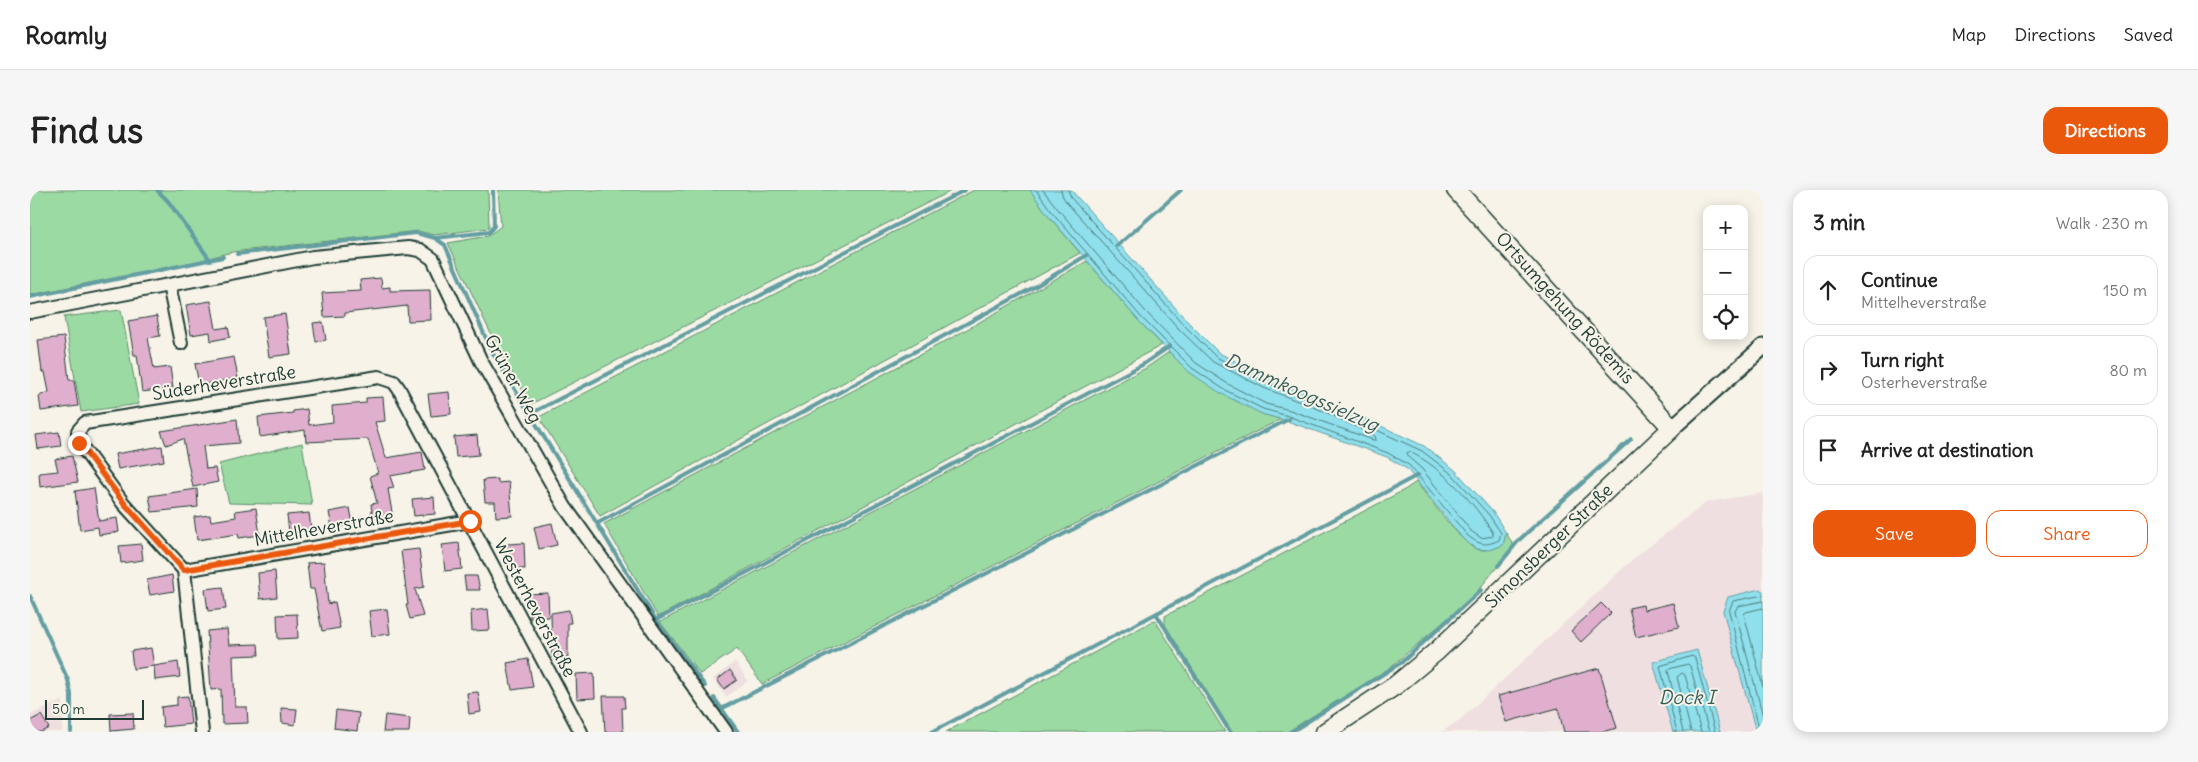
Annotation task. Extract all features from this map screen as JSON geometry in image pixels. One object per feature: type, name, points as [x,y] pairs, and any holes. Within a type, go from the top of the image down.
[{"type":"main road","name":"Ortsumgehung Rödemis","points":[[1456,190],[1672,428]]},
{"type":"main road","name":"Simonsberger Straße","points":[[1324,732],[1396,685],[1437,650],[1672,428]]},
{"type":"street","name":"Grüner Weg","points":[[30,312],[313,257],[392,248],[420,250],[433,259],[481,361],[566,507],[726,732]]},
{"type":"street","points":[[169,285],[181,342]]},
{"type":"street","name":"Simonsberger Straße","points":[[1672,428],[1763,347]]},
{"type":"street","name":"Süderheverstraße","points":[[184,570],[124,503],[79,443],[78,431],[85,423],[379,377]]},
{"type":"street","name":"Westerheverstraße","points":[[379,377],[394,382],[399,389],[581,732]]},
{"type":"street","name":"Mittelheverstraße","points":[[184,570],[470,521]]},
{"type":"street","points":[[184,570],[202,732]]},
{"type":"shaded area","points":[[1763,493],[1763,732],[1442,732],[1462,718],[1634,558],[1707,502]]},
{"type":"shaded area","points":[[735,662],[748,681],[726,697],[713,679]]},
{"type":"shaded area","points":[[63,700],[62,732],[30,732],[30,715]]},
{"type":"green space","points":[[30,190],[488,190],[489,228],[434,235],[418,231],[232,252],[198,261],[30,295]]},
{"type":"green space","points":[[498,190],[953,190],[531,404],[499,351],[448,243],[488,236],[501,226]]},
{"type":"green space","points":[[974,190],[1030,190],[1080,253],[600,516],[539,417]]},
{"type":"green space","points":[[1087,261],[1162,345],[658,617],[604,524],[955,336]]},
{"type":"green space","points":[[121,310],[139,404],[81,412],[64,317]]},
{"type":"green space","points":[[1169,352],[1189,372],[1262,414],[1281,419],[762,684],[737,649],[700,674],[660,622],[1146,368]]},
{"type":"green space","points":[[302,443],[312,505],[229,503],[219,464]]},
{"type":"green space","points":[[1416,482],[1453,529],[1469,545],[1479,550],[1497,547],[1503,545],[1506,533],[1514,546],[1472,598],[1387,670],[1287,732],[1232,732],[1165,625],[1165,616]]},
{"type":"green space","points":[[1155,620],[1225,732],[946,732]]},
{"type":"water","name":"Dammkoogssielzug","points":[[1030,190],[1071,190],[1188,322],[1219,353],[1269,378],[1325,400],[1424,446],[1455,470],[1493,512],[1506,533],[1503,545],[1490,550],[1476,549],[1463,539],[1407,469],[1387,457],[1287,421],[1262,414],[1222,394],[1189,372],[1138,320],[1048,215]]},
{"type":"water","points":[[1760,589],[1763,591],[1763,732],[1756,732],[1723,611],[1728,597]]},
{"type":"water","name":"Dock I","points":[[1697,650],[1720,732],[1673,732],[1653,662]]},
{"type":"building","points":[[381,278],[382,288],[390,287],[390,291],[430,290],[431,320],[408,321],[407,306],[345,313],[345,316],[324,317],[322,293],[361,291],[360,280]]},
{"type":"building","points":[[211,301],[216,329],[228,327],[230,337],[211,341],[210,332],[191,335],[186,305]]},
{"type":"building","points":[[285,314],[291,354],[269,357],[263,317]]},
{"type":"building","points":[[157,316],[160,336],[148,338],[154,369],[170,367],[173,388],[142,392],[137,355],[134,355],[128,321]]},
{"type":"building","points":[[323,322],[326,340],[316,342],[313,323]]},
{"type":"building","points":[[64,337],[69,380],[74,380],[78,406],[41,411],[39,396],[49,392],[45,372],[42,372],[38,340]]},
{"type":"building","points":[[234,357],[238,378],[199,385],[195,364]]},
{"type":"building","points":[[449,392],[451,414],[431,416],[428,394]]},
{"type":"building","points":[[383,397],[385,421],[375,422],[386,458],[422,452],[425,470],[390,476],[394,488],[388,489],[393,518],[373,521],[371,504],[377,503],[370,476],[378,473],[368,439],[306,442],[305,430],[260,437],[258,417],[293,413],[293,411],[307,409],[309,425],[333,422],[332,406],[366,403],[366,398]]},
{"type":"building","points":[[237,419],[239,443],[203,446],[206,469],[215,468],[218,482],[193,487],[183,439],[166,445],[161,431]]},
{"type":"building","points":[[59,432],[61,446],[38,449],[36,435]]},
{"type":"building","points":[[477,435],[479,455],[456,457],[454,437]]},
{"type":"building","points":[[162,446],[164,461],[118,469],[115,454]]},
{"type":"building","points":[[72,456],[78,482],[40,487],[39,473],[58,471],[55,459]]},
{"type":"building","points":[[498,479],[498,483],[509,482],[512,516],[496,517],[495,502],[485,502],[483,480]]},
{"type":"building","points":[[94,488],[99,521],[117,518],[119,532],[99,535],[98,527],[80,530],[75,491]]},
{"type":"building","points":[[197,489],[198,507],[152,512],[149,496]]},
{"type":"building","points":[[434,497],[435,514],[414,516],[412,499]]},
{"type":"building","points":[[256,508],[260,535],[239,538],[238,534],[197,540],[194,517],[210,515],[211,521],[236,517],[235,511]]},
{"type":"building","points":[[350,508],[353,524],[332,528],[329,512]]},
{"type":"building","points":[[309,513],[311,529],[289,532],[287,515]]},
{"type":"building","points":[[552,523],[557,545],[539,549],[534,527]]},
{"type":"building","points":[[459,543],[462,569],[445,571],[442,545]]},
{"type":"building","points":[[524,543],[525,569],[508,569],[507,544]]},
{"type":"building","points":[[141,544],[143,560],[121,563],[119,546]]},
{"type":"building","points":[[419,549],[424,587],[415,589],[423,616],[410,619],[406,605],[408,605],[401,551]]},
{"type":"building","points":[[324,562],[328,604],[335,602],[340,628],[322,631],[314,589],[310,589],[307,563]]},
{"type":"building","points":[[275,571],[277,597],[260,599],[258,573]]},
{"type":"building","points":[[172,575],[174,591],[150,595],[147,580]]},
{"type":"building","points":[[464,576],[477,576],[480,590],[466,590]]},
{"type":"building","points":[[223,587],[226,609],[208,611],[205,589]]},
{"type":"building","points":[[548,593],[549,617],[530,618],[529,594]]},
{"type":"building","points":[[1601,603],[1611,613],[1581,642],[1571,631]]},
{"type":"building","points":[[1673,603],[1679,627],[1636,637],[1629,608],[1643,605],[1644,610]]},
{"type":"building","points":[[387,609],[390,634],[372,636],[369,611]]},
{"type":"building","points":[[488,609],[490,630],[472,631],[471,611]]},
{"type":"building","points":[[569,610],[571,623],[568,623],[568,658],[552,658],[551,613]]},
{"type":"building","points":[[297,614],[298,638],[278,639],[277,615]]},
{"type":"building","points":[[227,629],[229,645],[258,644],[259,655],[233,656],[235,707],[247,707],[248,723],[222,724],[221,689],[211,690],[207,631]]},
{"type":"building","points":[[151,648],[154,666],[133,669],[131,651]]},
{"type":"building","points":[[528,659],[533,687],[512,690],[507,663]]},
{"type":"building","points":[[178,662],[180,677],[155,680],[154,666]]},
{"type":"building","points":[[1599,668],[1617,728],[1601,732],[1564,732],[1558,708],[1506,722],[1498,696]]},
{"type":"building","points":[[730,670],[737,680],[724,689],[717,680]]},
{"type":"building","points":[[594,673],[595,698],[577,699],[576,674]]},
{"type":"building","points":[[478,692],[481,712],[469,714],[467,693]]},
{"type":"building","points":[[188,696],[191,724],[163,727],[161,707],[177,705],[177,697]]},
{"type":"building","points":[[603,696],[624,696],[625,708],[622,708],[623,732],[605,732]]},
{"type":"building","points":[[281,708],[297,709],[295,725],[282,723]]},
{"type":"building","points":[[336,710],[359,713],[357,731],[334,728]]},
{"type":"building","points":[[133,713],[134,729],[111,731],[110,714]]},
{"type":"building","points":[[41,715],[49,728],[41,732],[30,732],[30,721]]},
{"type":"building","points":[[385,715],[410,718],[409,732],[383,732]]},
{"type":"waterway","points":[[157,190],[168,201],[210,260]]},
{"type":"waterway","points":[[435,238],[489,232],[494,226],[493,190]]},
{"type":"waterway","points":[[530,414],[965,190]]},
{"type":"waterway","points":[[1117,246],[1181,190]]},
{"type":"waterway","points":[[237,254],[416,233],[435,238],[445,245],[492,352],[656,620],[705,686]]},
{"type":"waterway","points":[[598,523],[1036,286],[1087,255]]},
{"type":"waterway","points":[[30,297],[223,257]]},
{"type":"waterway","points":[[656,620],[1142,365],[1170,346]]},
{"type":"waterway","points":[[721,709],[1289,419]]},
{"type":"waterway","points":[[1498,566],[1519,540],[1631,439]]},
{"type":"waterway","points":[[932,732],[1418,475]]},
{"type":"waterway","points":[[1291,732],[1402,662],[1481,590]]},
{"type":"waterway","points":[[30,596],[68,680],[71,694],[71,732]]},
{"type":"waterway","points":[[1157,615],[1230,732]]},
{"type":"waterway","points":[[714,698],[738,732]]},
{"type":"route","points":[[79,443],[124,503],[184,570],[470,521]]}]
